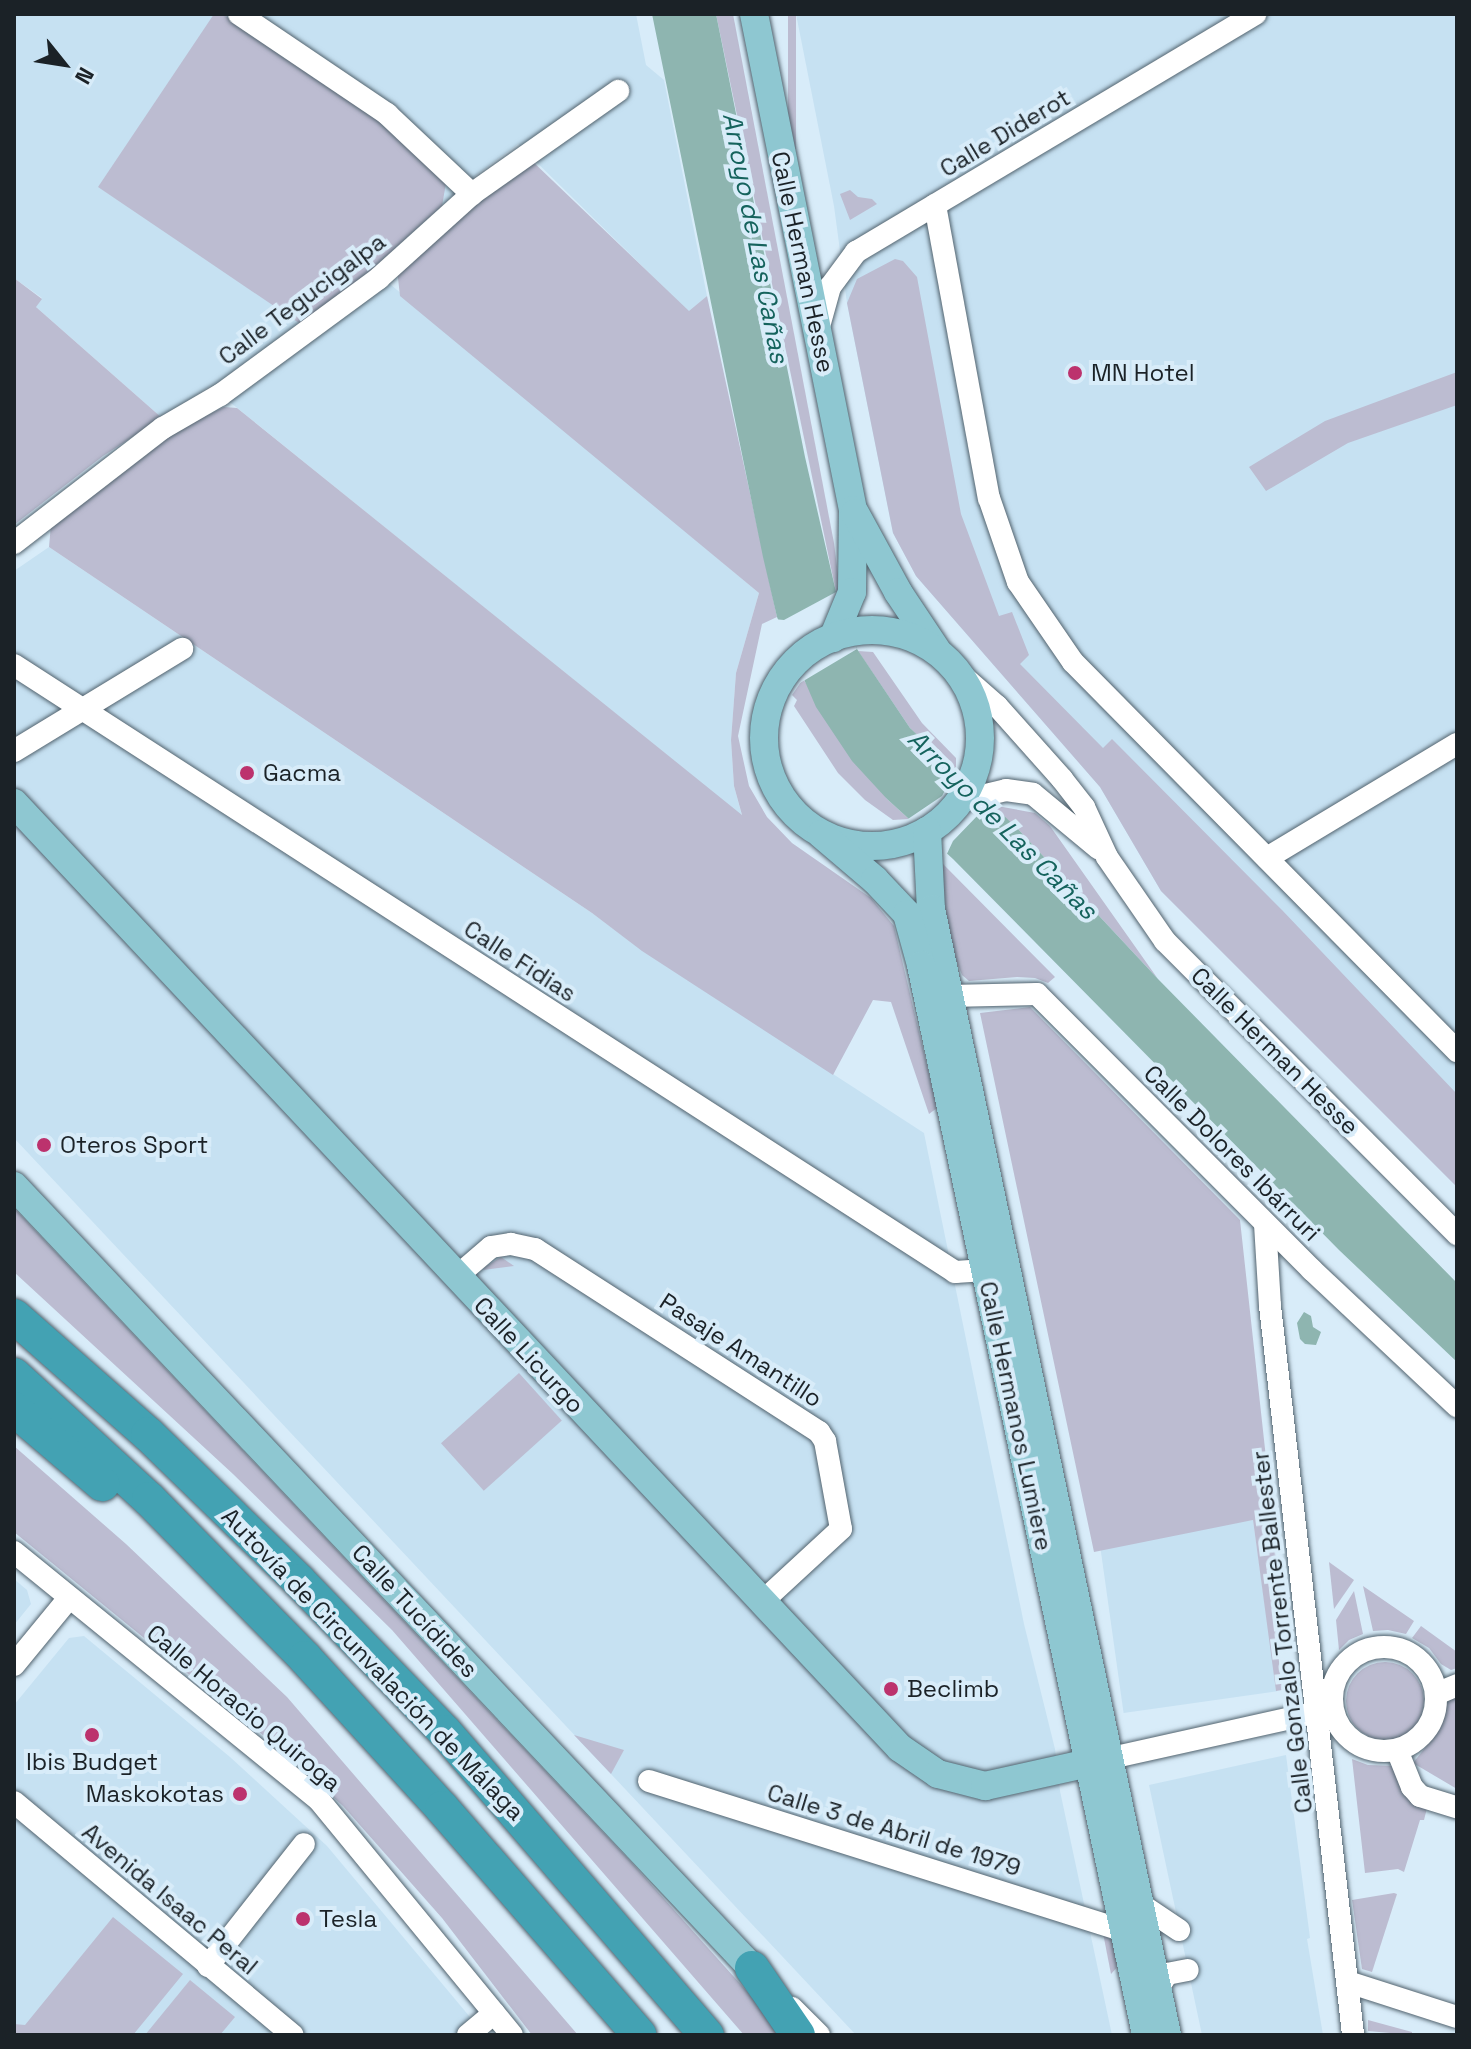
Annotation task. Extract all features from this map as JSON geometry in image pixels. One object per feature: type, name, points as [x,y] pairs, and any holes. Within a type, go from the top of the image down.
[{"type":"highway","name":"Autovía de Circunvalación de Málaga","points":[[14,1316],[148,1434],[299,1581],[414,1700],[561,1863],[707,2035]]},
{"type":"highway","name":"Autovía de Circunvalación de Málaga","points":[[14,1375],[149,1499],[305,1658],[442,1808],[639,2035]]},
{"type":"highway","points":[[14,1409],[125,1504],[200,1575],[305,1658]]},
{"type":"highway","points":[[752,1968],[798,2035]]},
{"type":"main road","name":"Calle Herman Hesse","points":[[754,14],[853,510],[852,592],[842,628]]},
{"type":"main road","name":"Calle Herman Hesse","points":[[853,510],[898,592],[944,658]]},
{"type":"main road","points":[[842,628],[889,631],[915,638],[944,658],[968,688],[979,714],[981,746],[973,792],[924,838],[877,847],[851,845],[821,834],[783,801],[767,757],[765,714],[780,679],[812,648],[842,628]]},
{"type":"main road","name":"Calle Licurgo","points":[[14,803],[900,1748],[938,1774],[985,1786],[1100,1760]]},
{"type":"main road","name":"Calle Hermanos Lumiere","points":[[821,834],[875,880],[907,914],[996,1270],[1100,1760],[1140,1904],[1167,2035]]},
{"type":"main road","name":"Calle Hermanos Lumiere","points":[[924,838],[931,909],[996,1270]]},
{"type":"main road","name":"Calle Tucídides","points":[[14,1186],[752,1968]]},
{"type":"main road","name":"Calle Hermanos Lumiere","points":[[1100,1760],[1123,1930],[1146,2035]]},
{"type":"street","points":[[239,14],[387,114],[472,194]]},
{"type":"street","name":"Calle Diderot","points":[[818,330],[830,287],[856,252],[1256,14]]},
{"type":"street","name":"Calle Tegucigalpa","points":[[14,543],[163,428],[220,395],[379,278],[472,194],[618,91]]},
{"type":"street","points":[[935,205],[989,498],[1018,582],[1073,662],[1457,1051]]},
{"type":"street","points":[[14,751],[182,649]]},
{"type":"street","name":"Calle Herman Hesse","points":[[944,658],[997,706],[1084,807],[1107,857],[1165,941],[1457,1234]]},
{"type":"street","name":"Calle Fidias","points":[[14,665],[955,1272],[996,1270]]},
{"type":"street","points":[[1267,858],[1457,744]]},
{"type":"street","name":"Calle Herman Hesse","points":[[973,792],[1006,790],[1033,794],[1075,826],[1107,857]]},
{"type":"street","name":"Calle Dolores Ibárruri","points":[[949,996],[1037,994],[1265,1224],[1457,1406]]},
{"type":"street","name":"Calle Gonzalo Torrente Ballester","points":[[1265,1224],[1270,1306],[1324,1712],[1353,2035]]},
{"type":"street","name":"Pasaje Amantillo","points":[[456,1277],[491,1247],[511,1244],[535,1249],[819,1432],[825,1441],[841,1529],[762,1602]]},
{"type":"street","name":"Calle Horacio Quiroga","points":[[14,1552],[319,1800],[512,2035]]},
{"type":"street","points":[[14,1665],[69,1598]]},
{"type":"street","points":[[1392,1647],[1415,1657],[1433,1680],[1447,1690],[1422,1735],[1397,1750],[1371,1750],[1348,1738],[1324,1712],[1336,1678],[1357,1654],[1371,1648],[1392,1647]]},
{"type":"street","points":[[1100,1760],[1324,1712]]},
{"type":"street","points":[[1397,1750],[1412,1787],[1420,1796],[1457,1807]]},
{"type":"street","name":"Calle 3 de Abril de 1979","points":[[649,1781],[1123,1930]]},
{"type":"street","name":"Avenida Isaac Peral","points":[[14,1802],[293,2035]]},
{"type":"street","points":[[208,1966],[304,1844]]},
{"type":"street","points":[[1140,1904],[1179,1930]]},
{"type":"street","name":"Calle Tucídides","points":[[752,1968],[819,2035]]},
{"type":"street","points":[[1157,1990],[1167,1974],[1188,1970]]},
{"type":"street","points":[[1348,1982],[1457,2017]]},
{"type":"street","points":[[468,2035],[494,2013]]},
{"type":"shaded area","points":[[14,14],[636,14],[646,65],[664,80],[707,296],[689,312],[518,144],[476,175],[372,269],[759,593],[736,673],[731,740],[734,786],[742,816],[210,386],[162,418],[35,306],[42,298],[14,278]]},
{"type":"shaded area","points":[[214,14],[222,14],[335,83],[381,118],[446,183],[442,206],[372,269],[302,325],[98,187]]},
{"type":"shaded area","points":[[716,14],[733,14],[834,543],[840,591],[836,592]]},
{"type":"shaded area","points":[[788,14],[796,14],[796,149],[788,149]]},
{"type":"shaded area","points":[[796,14],[1457,14],[1457,1187],[1161,891],[1100,787],[916,576],[893,533],[847,303],[834,206]]},
{"type":"shaded area","points":[[530,159],[689,311],[707,296],[777,617],[762,624],[738,736],[749,786],[767,817],[792,843],[871,898],[894,926],[937,1108],[929,1114],[891,1002],[873,1000],[833,1075],[642,951],[592,913],[49,547],[51,524],[163,437],[224,407],[237,408],[742,815],[734,786],[731,740],[736,673],[759,593],[400,296],[397,269]]},
{"type":"shaded area","points":[[850,190],[858,197],[872,199],[877,204],[850,220],[840,194]]},
{"type":"shaded area","points":[[895,259],[903,261],[917,277],[961,514],[999,616],[1012,612],[1029,655],[1020,664],[1103,748],[1112,739],[1282,910],[1457,1094],[1457,1187],[1161,891],[1100,787],[916,576],[893,533],[847,303],[857,279]]},
{"type":"shaded area","points":[[14,278],[42,299],[36,307],[162,418],[103,456],[14,525]]},
{"type":"shaded area","points":[[1457,372],[1457,405],[1348,443],[1266,491],[1249,467],[1325,421]]},
{"type":"shaded area","points":[[49,547],[592,913],[643,951],[924,1133],[1024,1624],[1055,1749],[1060,1791],[1112,2035],[856,2035],[14,1138],[14,571]]},
{"type":"shaded area","points":[[858,651],[873,652],[922,723],[956,758],[956,774],[910,728]]},
{"type":"shaded area","points":[[803,679],[887,799],[909,819],[893,820],[865,800],[838,773],[794,706],[797,700],[792,695]]},
{"type":"shaded area","points":[[994,808],[1035,813],[1050,826],[1158,979],[1017,828]]},
{"type":"shaded area","points":[[943,864],[1055,977],[1048,983],[1035,978],[1017,977],[969,981],[962,975],[954,955],[942,891]]},
{"type":"shaded area","points":[[1030,1007],[1240,1220],[1286,1641],[1277,1643],[1282,1690],[1276,1691],[1253,1520],[1094,1552],[980,1013]]},
{"type":"shaded area","points":[[14,1208],[632,1863],[786,2035],[744,2035],[392,1630],[233,1474],[14,1272]]},
{"type":"shaded area","points":[[501,1257],[514,1266],[483,1270],[485,1267]]},
{"type":"shaded area","points":[[519,1373],[562,1421],[484,1491],[441,1443]]},
{"type":"shaded area","points":[[14,1446],[126,1544],[287,1697],[578,2035],[532,2035],[442,1918],[343,1806],[285,1753],[14,1532]]},
{"type":"shaded area","points":[[1253,1520],[1277,1691],[1124,1713],[1100,1542]]},
{"type":"shaded area","points":[[1329,1562],[1354,1580],[1334,1609]]},
{"type":"shaded area","points":[[14,1579],[27,1590],[31,1604],[14,1625]]},
{"type":"shaded area","points":[[1363,1586],[1414,1621],[1406,1634],[1373,1631]]},
{"type":"shaded area","points":[[1354,1591],[1363,1634],[1349,1640],[1339,1650],[1336,1620]]},
{"type":"shaded area","points":[[1421,1626],[1457,1652],[1457,1668],[1451,1670],[1441,1664],[1429,1648],[1412,1638]]},
{"type":"shaded area","points":[[84,1636],[230,1757],[327,1846],[485,2035],[14,2033],[14,1705],[69,1638]]},
{"type":"shaded area","points":[[1385,1662],[1400,1665],[1413,1673],[1421,1686],[1424,1701],[1421,1716],[1413,1729],[1400,1737],[1385,1740],[1370,1737],[1357,1729],[1349,1716],[1346,1701],[1349,1686],[1357,1673],[1370,1665]]},
{"type":"shaded area","points":[[1457,1695],[1457,1789],[1413,1763],[1440,1729],[1448,1699]]},
{"type":"shaded area","points":[[574,1735],[624,1750],[611,1774]]},
{"type":"shaded area","points":[[1286,1755],[1310,1938],[1307,1939],[1323,2035],[1202,2035],[1149,1785]]},
{"type":"shaded area","points":[[1352,1759],[1368,1765],[1396,1766],[1427,1808],[1424,1820],[1420,1820],[1404,1872],[1398,1869],[1365,1873]]},
{"type":"shaded area","points":[[1397,1894],[1372,1972],[1362,1969],[1352,1900]]},
{"type":"shaded area","points":[[113,1917],[183,1974],[133,2035],[14,2033],[14,2024],[25,2025]]},
{"type":"shaded area","points":[[1103,1933],[1119,1947],[1121,1963],[1111,1974]]},
{"type":"shaded area","points":[[190,1980],[235,2017],[220,2035],[145,2035]]},
{"type":"shaded area","points":[[1368,2020],[1412,2032],[1412,2035],[1368,2031]]},
{"type":"water","name":"Arroyo de Las Cañas","points":[[652,14],[716,14],[805,457],[836,592],[857,649],[910,728],[1017,828],[1158,979],[1457,1283],[1457,1362],[1339,1250],[953,859],[887,799],[852,761],[816,707],[777,617]]},
{"type":"water","points":[[1304,1312],[1311,1316],[1313,1327],[1321,1332],[1316,1345],[1305,1344],[1300,1339],[1297,1323]]},
{"type":"pier","points":[[836,592],[857,649],[800,683],[773,619],[784,620]]},
{"type":"pier","points":[[956,769],[997,806],[980,813],[953,841],[945,858],[905,821],[942,796]]},
{"type":"place","name":"MN Hotel","points":[[1075,373]]},
{"type":"place","name":"Gacma","points":[[247,773]]},
{"type":"place","name":"Oteros Sport","points":[[44,1145]]},
{"type":"place","name":"Beclimb","points":[[891,1689]]},
{"type":"place","name":"Ibis Budget","points":[[92,1735]]},
{"type":"place","name":"Maskokotas","points":[[240,1794]]},
{"type":"place","name":"Tesla","points":[[303,1919]]}]
